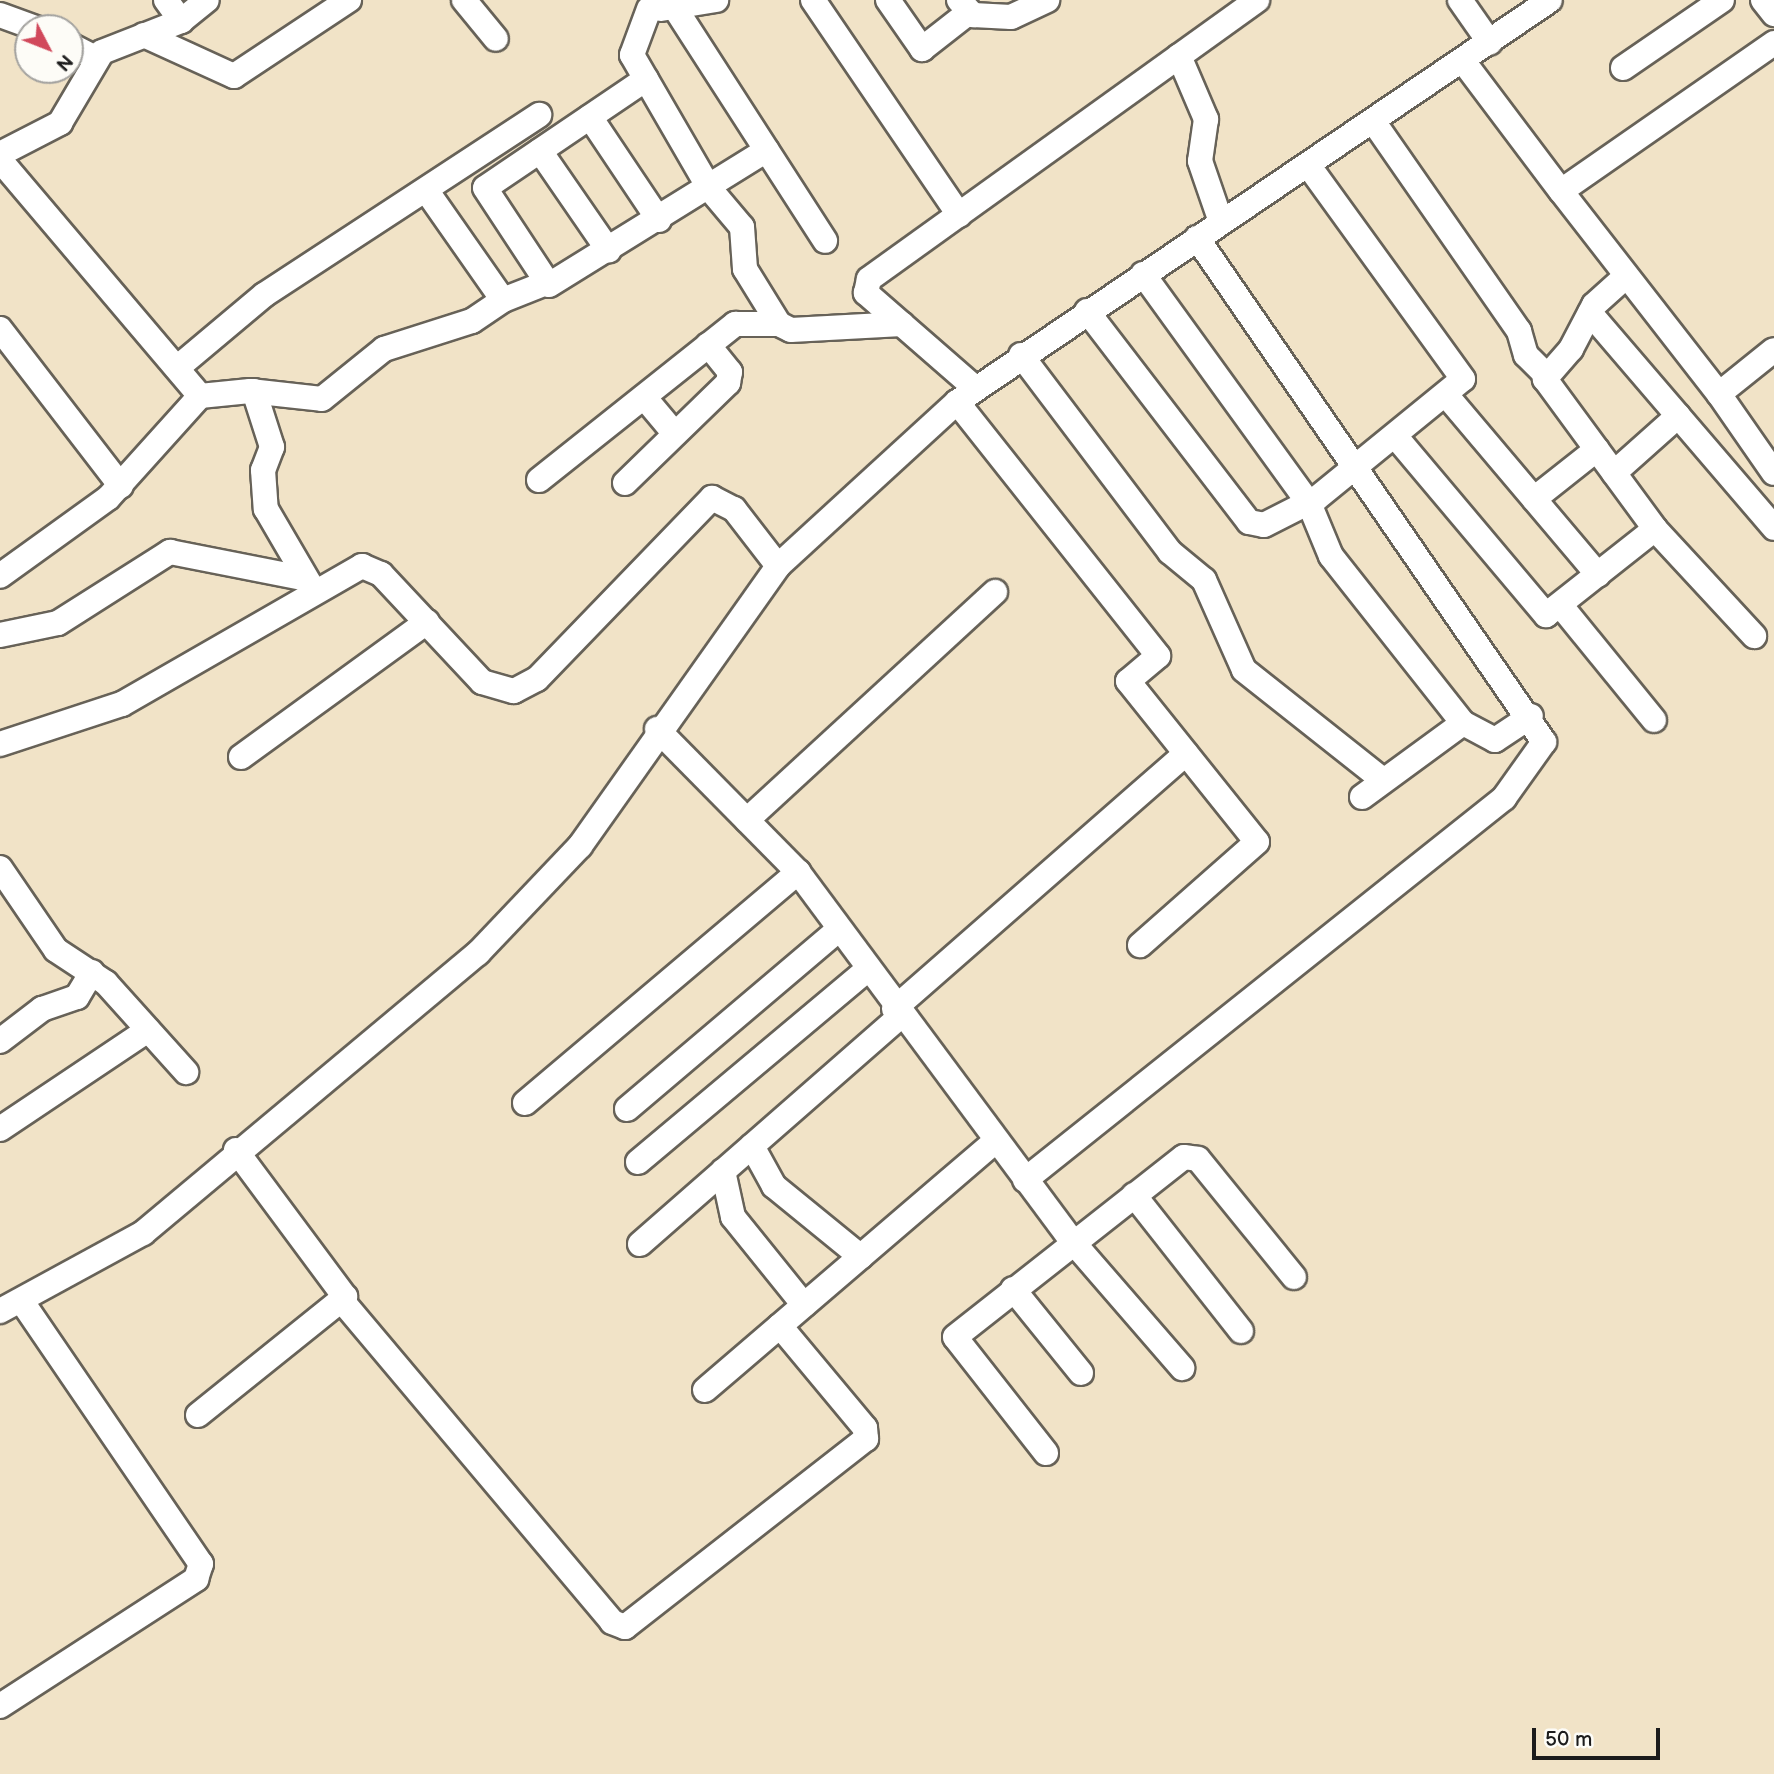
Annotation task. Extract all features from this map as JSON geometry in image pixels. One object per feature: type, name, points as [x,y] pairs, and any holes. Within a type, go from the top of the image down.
[{"type":"street","points":[[166,0],[181,21]]},
{"type":"street","points":[[0,154],[60,123],[97,59],[144,35],[181,21],[208,0]]},
{"type":"street","points":[[144,35],[234,76],[349,0]]},
{"type":"street","points":[[464,0],[496,39]]},
{"type":"street","points":[[716,0],[675,8],[645,5],[632,51],[709,188],[744,230],[745,269],[779,324]]},
{"type":"street","points":[[813,0],[959,215]]},
{"type":"street","points":[[888,0],[922,49],[964,6],[1012,17],[1047,0]]},
{"type":"street","points":[[1140,945],[1257,842],[1128,681],[1158,656],[966,395],[864,286],[1257,0]]},
{"type":"street","points":[[1461,0],[1490,43]]},
{"type":"street","points":[[0,1706],[196,1578],[201,1564],[11,1307],[143,1233],[236,1150],[478,953],[580,846],[657,729],[778,566],[966,395],[1021,355],[1490,43],[1550,0]]},
{"type":"street","points":[[1623,68],[1722,0]]},
{"type":"street","points":[[1763,0],[1774,14]]},
{"type":"street","points":[[675,8],[825,241]]},
{"type":"street","points":[[1561,191],[1774,43]]},
{"type":"street","points":[[84,52],[97,59]]},
{"type":"street","points":[[1179,56],[1206,119],[1200,161],[1221,222]]},
{"type":"street","points":[[1463,61],[1624,278],[1719,394],[1774,473]]},
{"type":"street","points":[[546,283],[485,188],[646,79]]},
{"type":"street","points":[[177,368],[264,295],[539,115]]},
{"type":"street","points":[[590,117],[659,220]]},
{"type":"street","points":[[1373,121],[1519,331],[1526,355],[1545,374],[1655,529],[1754,636]]},
{"type":"street","points":[[0,576],[121,485],[200,396],[254,391],[322,399],[384,349],[472,321],[503,300],[546,283],[555,285],[767,150]]},
{"type":"street","points":[[540,151],[609,251]]},
{"type":"street","points":[[0,160],[200,396]]},
{"type":"street","points":[[1087,311],[1249,522],[1264,525],[1309,503],[1447,396],[1462,375],[1308,164]]},
{"type":"street","points":[[426,190],[503,300]]},
{"type":"street","points":[[1025,1180],[1504,798],[1544,742],[1531,716],[1197,238]]},
{"type":"street","points":[[1143,274],[1309,503],[1331,556],[1463,723],[1495,740],[1531,716]]},
{"type":"street","points":[[1545,374],[1571,349],[1590,313],[1624,278]]},
{"type":"street","points":[[1590,313],[1774,528]]},
{"type":"street","points":[[539,480],[735,324],[779,324],[791,330],[902,324]]},
{"type":"street","points":[[0,330],[121,485]]},
{"type":"street","points":[[625,482],[731,376],[708,345]]},
{"type":"street","points":[[1719,394],[1774,350]]},
{"type":"street","points":[[1021,355],[1170,552],[1199,573],[1244,670],[1383,780]]},
{"type":"street","points":[[254,391],[272,447],[263,470],[266,509],[309,584]]},
{"type":"street","points":[[1447,396],[1598,575]]},
{"type":"street","points":[[644,397],[675,434]]},
{"type":"street","points":[[1614,473],[1678,416]]},
{"type":"street","points":[[1396,437],[1542,613],[1561,606],[1655,529]]},
{"type":"street","points":[[1534,499],[1597,449]]},
{"type":"street","points":[[0,744],[111,709],[309,584],[371,566],[482,682],[514,691],[537,679],[712,498],[734,509],[778,566]]},
{"type":"street","points":[[0,635],[58,623],[177,551],[309,584]]},
{"type":"street","points":[[747,820],[995,592]]},
{"type":"street","points":[[1561,606],[1654,720]]},
{"type":"street","points":[[241,757],[427,622]]},
{"type":"street","points":[[1362,797],[1463,723]]},
{"type":"street","points":[[657,729],[798,872],[896,1013],[1025,1180],[1073,1242],[1182,1368]]},
{"type":"street","points":[[640,1244],[1186,753]]},
{"type":"street","points":[[0,868],[56,950],[92,972],[186,1072]]},
{"type":"street","points":[[525,1102],[798,872]]},
{"type":"street","points":[[627,1109],[837,931]]},
{"type":"street","points":[[638,1163],[866,971]]},
{"type":"street","points":[[0,1041],[42,1009],[77,997],[92,972]]},
{"type":"street","points":[[0,1129],[148,1030]]},
{"type":"street","points":[[705,1390],[996,1141]]},
{"type":"street","points":[[752,1146],[774,1186],[861,1257]]},
{"type":"street","points":[[236,1150],[343,1293],[343,1302],[618,1626],[866,1439],[865,1428],[779,1326]]},
{"type":"street","points":[[1046,1453],[956,1337],[1134,1195],[1192,1155],[1294,1277]]},
{"type":"street","points":[[723,1171],[733,1217],[804,1305]]},
{"type":"street","points":[[1134,1195],[1241,1331]]},
{"type":"street","points":[[1013,1289],[1081,1373]]},
{"type":"street","points":[[198,1415],[343,1302]]}]
